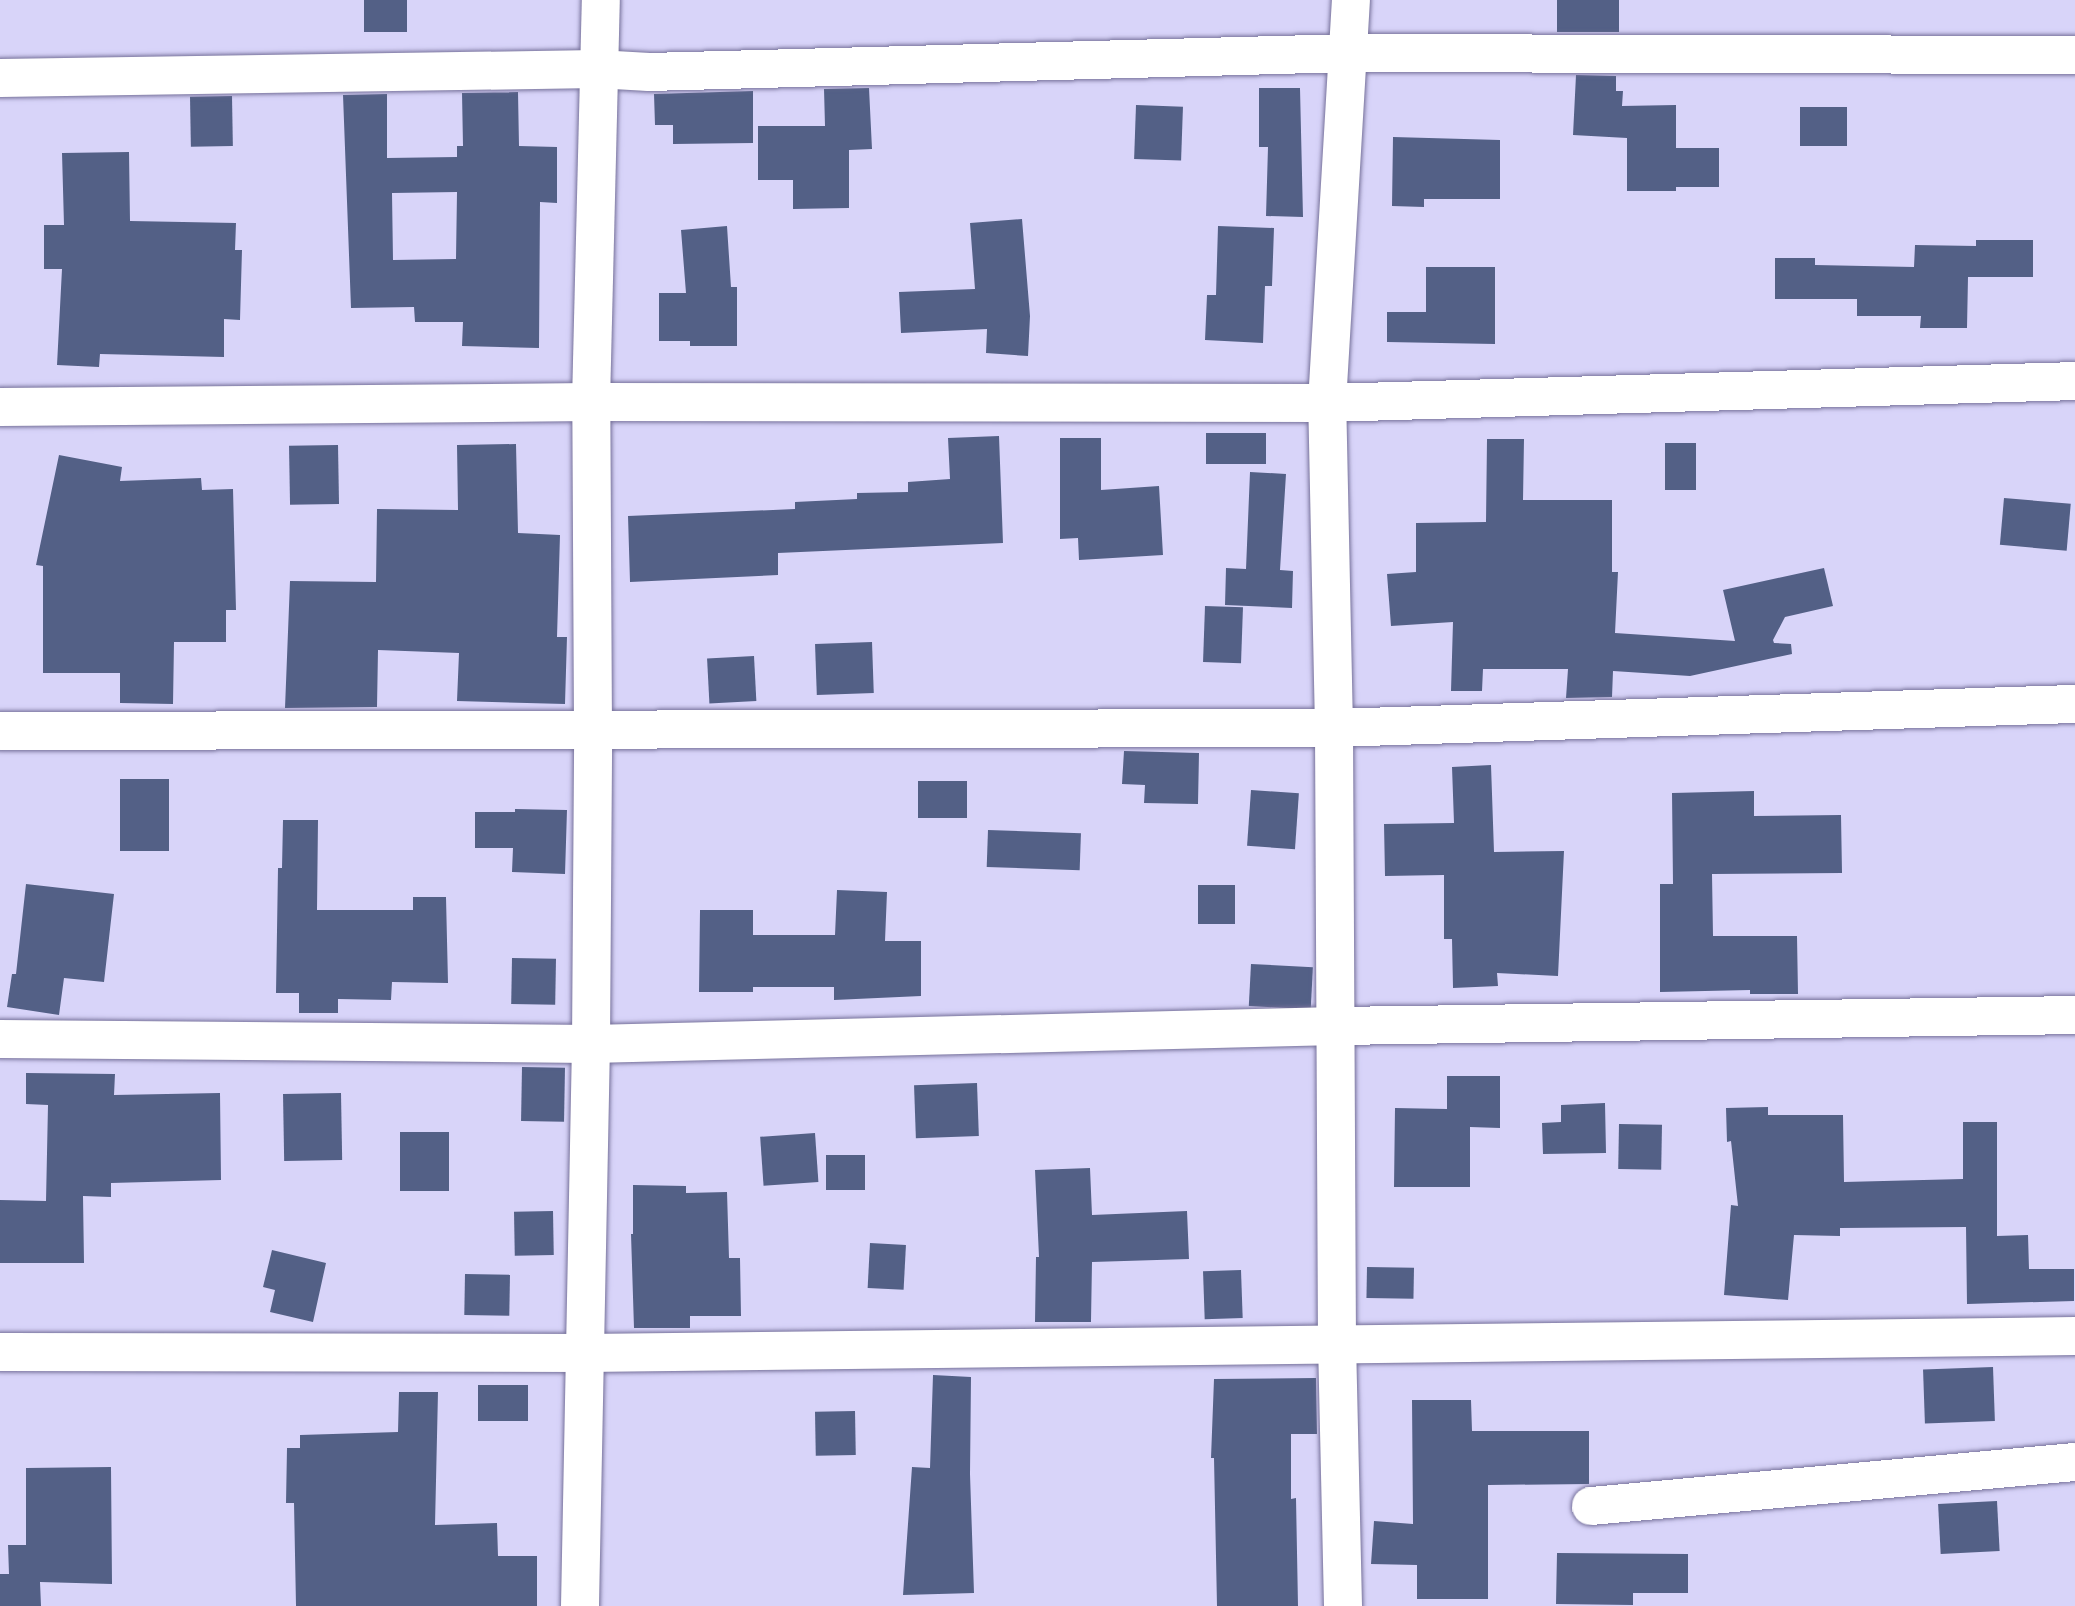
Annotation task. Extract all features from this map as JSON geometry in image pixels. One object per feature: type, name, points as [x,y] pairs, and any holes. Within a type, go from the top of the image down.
[{"type":"street","points":[[580,1606],[591,1044],[591,402],[597,69],[601,0]]},
{"type":"street","points":[[1343,1606],[1337,1345],[1334,728],[1327,403],[1351,0]]},
{"type":"street","points":[[0,78],[597,69],[649,72],[1349,54],[2075,55]]},
{"type":"street","points":[[0,407],[591,402],[1327,403],[2075,380]]},
{"type":"street","points":[[0,731],[1334,728],[2075,704]]},
{"type":"street","points":[[0,1039],[591,1044],[1337,1026],[2075,1015]]},
{"type":"street","points":[[0,1352],[585,1353],[2075,1336]]},
{"type":"street","points":[[1591,1506],[2075,1462]]},
{"type":"building","points":[[364,0],[407,0],[407,32],[364,32]]},
{"type":"building","points":[[1557,0],[1619,0],[1619,32],[1557,32]]},
{"type":"building","points":[[1576,75],[1616,76],[1616,91],[1623,91],[1622,106],[1676,105],[1676,148],[1719,148],[1719,187],[1676,187],[1676,191],[1627,191],[1627,138],[1573,135]]},
{"type":"building","points":[[869,88],[872,149],[849,150],[849,208],[793,209],[793,180],[758,180],[758,126],[825,126],[824,89]]},
{"type":"building","points":[[1259,88],[1300,88],[1303,217],[1266,216],[1268,147],[1259,147]]},
{"type":"building","points":[[753,91],[753,143],[673,144],[673,125],[655,125],[654,94]]},
{"type":"building","points":[[518,92],[519,146],[557,147],[557,203],[540,202],[539,348],[462,346],[463,322],[415,322],[414,307],[351,308],[343,95],[387,94],[387,158],[457,157],[457,146],[463,146],[462,93]],"holes":[[[457,192],[456,259],[393,260],[392,193]]]},
{"type":"building","points":[[232,96],[233,146],[191,147],[190,97]]},
{"type":"building","points":[[1136,105],[1183,107],[1181,161],[1134,159]]},
{"type":"building","points":[[1800,107],[1847,107],[1847,146],[1800,146]]},
{"type":"building","points":[[1393,137],[1500,140],[1500,199],[1424,199],[1424,207],[1392,206]]},
{"type":"building","points":[[129,152],[130,221],[236,223],[235,250],[242,250],[240,320],[224,319],[224,357],[100,354],[99,367],[57,365],[62,269],[44,269],[44,225],[64,225],[62,153]]},
{"type":"building","points":[[1022,219],[1030,316],[1028,356],[986,353],[987,329],[901,333],[899,292],[975,289],[970,223]]},
{"type":"building","points":[[727,226],[731,287],[737,287],[737,346],[690,346],[690,341],[659,341],[659,293],[686,293],[681,230]]},
{"type":"building","points":[[1218,226],[1274,228],[1272,286],[1265,286],[1263,343],[1205,340],[1207,295],[1216,295]]},
{"type":"building","points":[[1976,240],[2033,240],[2033,277],[1968,277],[1967,328],[1920,328],[1921,316],[1857,316],[1857,299],[1775,299],[1775,258],[1815,258],[1815,265],[1914,267],[1915,245],[1976,246]]},
{"type":"building","points":[[1426,267],[1495,267],[1495,344],[1387,342],[1387,312],[1426,312]]},
{"type":"building","points":[[1206,433],[1266,433],[1266,464],[1206,464]]},
{"type":"building","points":[[999,436],[1003,543],[778,553],[778,575],[630,582],[628,516],[795,509],[795,502],[857,499],[857,493],[908,492],[908,482],[950,479],[948,438]]},
{"type":"building","points":[[1060,438],[1101,438],[1101,490],[1159,486],[1163,555],[1079,560],[1078,538],[1060,539]]},
{"type":"building","points":[[1487,439],[1524,439],[1523,500],[1612,500],[1612,572],[1618,572],[1615,633],[1735,641],[1723,590],[1824,568],[1833,606],[1785,617],[1773,640],[1774,643],[1791,644],[1792,654],[1690,676],[1613,671],[1612,697],[1566,698],[1568,669],[1483,669],[1482,691],[1451,691],[1453,622],[1391,626],[1387,574],[1416,572],[1416,523],[1486,522]]},
{"type":"building","points":[[1665,443],[1696,443],[1696,490],[1665,490]]},
{"type":"building","points":[[516,444],[518,533],[560,535],[557,637],[567,637],[565,704],[457,701],[459,653],[378,650],[377,707],[285,708],[290,581],[376,582],[377,509],[458,510],[457,445]]},
{"type":"building","points":[[338,445],[339,504],[290,505],[289,446]]},
{"type":"building","points":[[59,455],[122,467],[120,481],[201,478],[202,490],[233,489],[236,610],[226,610],[226,642],[174,642],[173,704],[120,703],[120,673],[43,673],[43,566],[36,565]]},
{"type":"building","points":[[1250,472],[1286,474],[1280,570],[1293,571],[1292,608],[1225,605],[1226,568],[1246,569]]},
{"type":"building","points":[[2004,498],[2071,504],[2067,551],[2000,545]]},
{"type":"building","points":[[1205,606],[1243,607],[1241,663],[1203,662]]},
{"type":"building","points":[[872,642],[874,693],[817,695],[815,644]]},
{"type":"building","points":[[754,656],[756,701],[709,703],[707,658]]},
{"type":"building","points":[[1124,751],[1199,753],[1198,804],[1144,803],[1145,785],[1122,784]]},
{"type":"building","points":[[1491,765],[1494,852],[1564,851],[1558,976],[1497,973],[1498,986],[1453,988],[1452,939],[1444,939],[1444,875],[1385,876],[1384,824],[1454,823],[1452,767]]},
{"type":"building","points":[[120,779],[169,779],[169,851],[120,851]]},
{"type":"building","points":[[918,781],[967,781],[967,818],[918,818]]},
{"type":"building","points":[[1251,790],[1299,793],[1295,849],[1247,846]]},
{"type":"building","points":[[1754,791],[1754,816],[1841,815],[1842,873],[1712,874],[1713,936],[1797,936],[1798,994],[1750,994],[1750,990],[1660,992],[1660,884],[1673,884],[1672,793]]},
{"type":"building","points":[[515,809],[567,810],[565,874],[512,872],[513,848],[475,848],[475,812],[515,812]]},
{"type":"building","points":[[283,820],[318,820],[317,910],[413,910],[413,897],[446,897],[448,983],[392,982],[391,1000],[338,999],[338,1013],[299,1013],[299,993],[276,993],[278,868],[282,868]]},
{"type":"building","points":[[988,830],[1081,833],[1080,870],[987,867]]},
{"type":"building","points":[[26,884],[114,894],[104,982],[64,978],[59,1015],[7,1007],[12,974],[16,974]]},
{"type":"building","points":[[1198,885],[1235,885],[1235,924],[1198,924]]},
{"type":"building","points":[[837,890],[887,892],[885,941],[921,941],[921,996],[834,1000],[834,987],[753,987],[753,992],[699,992],[700,910],[753,910],[753,935],[835,935]]},
{"type":"building","points":[[512,958],[556,959],[555,1005],[511,1004]]},
{"type":"building","points":[[1251,964],[1313,967],[1311,1009],[1249,1006]]},
{"type":"building","points":[[522,1067],[565,1068],[564,1122],[521,1121]]},
{"type":"building","points":[[26,1073],[115,1074],[114,1095],[220,1093],[221,1180],[111,1183],[111,1197],[83,1196],[84,1263],[0,1263],[0,1200],[46,1201],[48,1105],[26,1104]]},
{"type":"building","points":[[1447,1076],[1500,1076],[1500,1128],[1470,1127],[1470,1187],[1394,1187],[1395,1108],[1447,1109]]},
{"type":"building","points":[[977,1083],[979,1136],[916,1138],[914,1085]]},
{"type":"building","points":[[341,1093],[342,1160],[284,1161],[283,1094]]},
{"type":"building","points":[[1605,1103],[1606,1153],[1543,1154],[1542,1123],[1561,1122],[1561,1105]]},
{"type":"building","points":[[1768,1107],[1768,1115],[1843,1115],[1844,1182],[1963,1179],[1963,1122],[1997,1122],[1997,1236],[2028,1235],[2029,1269],[2074,1269],[2074,1301],[1967,1304],[1966,1227],[1840,1228],[1840,1236],[1794,1235],[1788,1300],[1724,1295],[1731,1205],[1738,1206],[1731,1141],[1727,1142],[1726,1108]]},
{"type":"building","points":[[1619,1124],[1662,1125],[1661,1170],[1618,1169]]},
{"type":"building","points":[[400,1132],[449,1132],[449,1191],[400,1191]]},
{"type":"building","points":[[815,1133],[818,1182],[764,1186],[760,1137]]},
{"type":"building","points":[[826,1155],[865,1155],[865,1190],[826,1190]]},
{"type":"building","points":[[1090,1168],[1092,1215],[1187,1211],[1189,1259],[1092,1262],[1091,1322],[1035,1322],[1036,1257],[1039,1257],[1035,1170]]},
{"type":"building","points":[[633,1185],[686,1186],[686,1193],[727,1192],[729,1258],[740,1258],[741,1316],[690,1316],[690,1328],[634,1328],[631,1234]]},
{"type":"building","points":[[553,1211],[554,1255],[515,1256],[514,1212]]},
{"type":"building","points":[[870,1243],[906,1245],[904,1290],[868,1288]]},
{"type":"building","points":[[272,1250],[326,1263],[313,1322],[270,1312],[275,1290],[263,1287]]},
{"type":"building","points":[[1367,1267],[1414,1268],[1413,1299],[1366,1298]]},
{"type":"building","points":[[1241,1270],[1243,1318],[1205,1319],[1203,1271]]},
{"type":"building","points":[[465,1274],[510,1275],[509,1316],[464,1315]]},
{"type":"building","points":[[1993,1367],[1995,1421],[1925,1423],[1923,1369]]},
{"type":"building","points":[[933,1375],[971,1377],[970,1474],[974,1593],[903,1595],[912,1467],[930,1468]]},
{"type":"building","points":[[1316,1378],[1317,1434],[1291,1434],[1291,1499],[1296,1498],[1298,1606],[1217,1606],[1214,1458],[1211,1458],[1214,1379]]},
{"type":"building","points":[[478,1385],[528,1385],[528,1421],[478,1421]]},
{"type":"building","points":[[399,1392],[438,1392],[435,1525],[497,1523],[498,1556],[537,1556],[537,1606],[296,1606],[294,1503],[286,1503],[287,1448],[300,1448],[300,1435],[398,1432]]},
{"type":"building","points":[[1412,1400],[1471,1400],[1472,1431],[1589,1431],[1589,1484],[1488,1485],[1488,1599],[1417,1599],[1417,1565],[1371,1564],[1374,1521],[1413,1524]]},
{"type":"building","points":[[855,1411],[856,1455],[816,1456],[815,1412]]},
{"type":"building","points":[[111,1467],[112,1584],[40,1582],[41,1606],[0,1606],[0,1574],[9,1574],[8,1545],[26,1545],[26,1468]]},
{"type":"building","points":[[1997,1501],[2000,1551],[1941,1554],[1938,1504]]},
{"type":"building","points":[[1557,1553],[1688,1554],[1688,1593],[1633,1593],[1633,1605],[1556,1604]]}]
